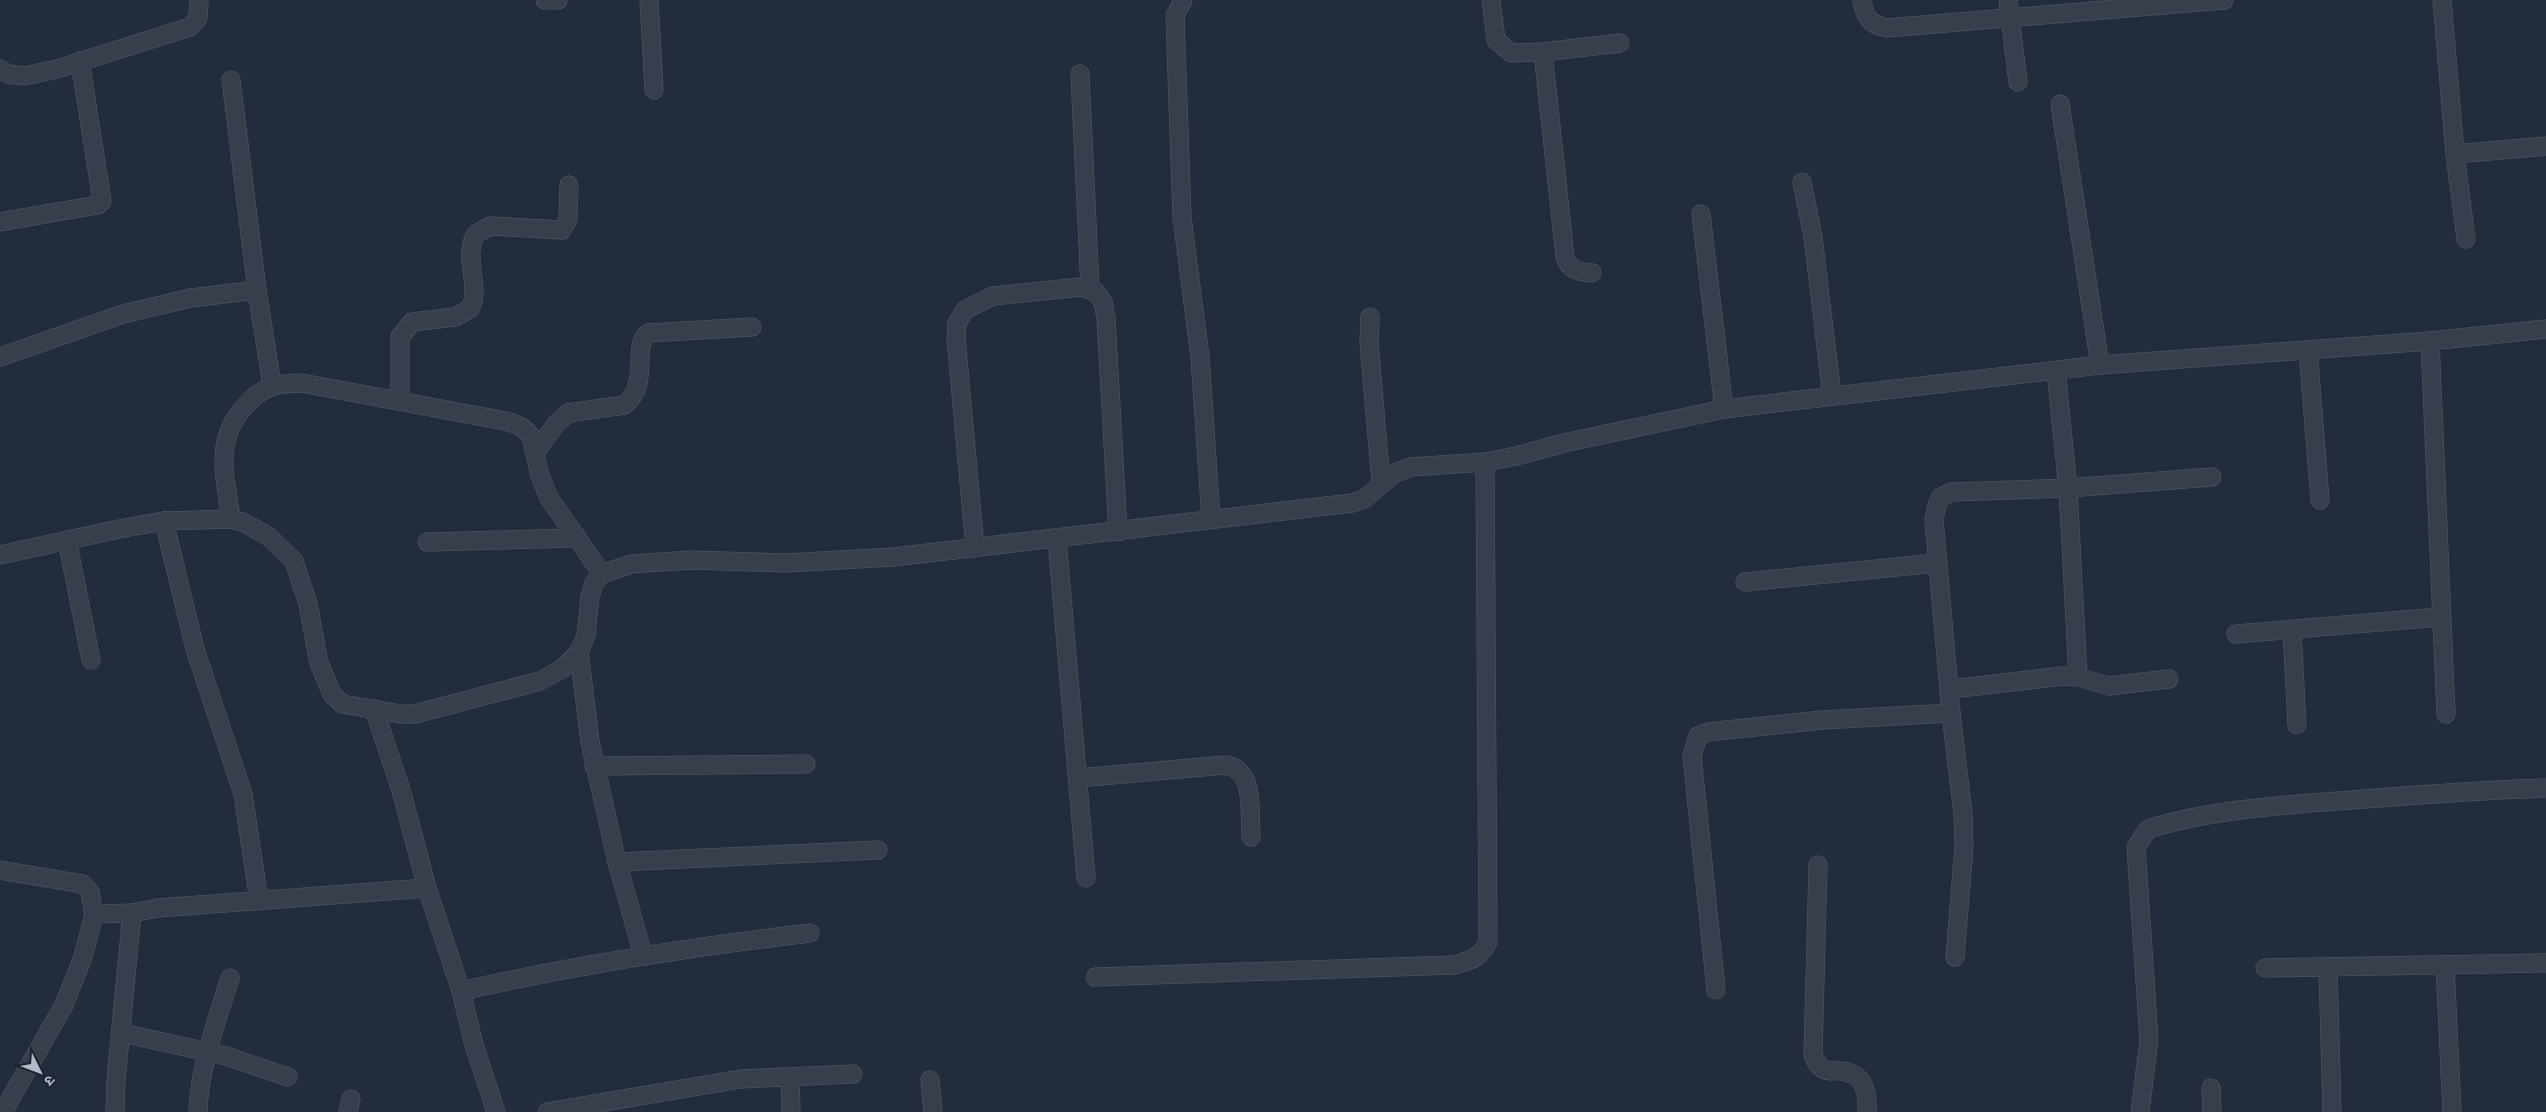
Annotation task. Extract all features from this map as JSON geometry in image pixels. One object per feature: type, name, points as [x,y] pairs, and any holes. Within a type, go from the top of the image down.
[{"type":"street","points":[[0,69],[8,74],[24,76],[57,69],[190,27],[198,18],[199,0]]},
{"type":"street","points":[[545,0],[558,0]]},
{"type":"street","points":[[649,0],[654,90]]},
{"type":"street","points":[[1183,0],[1175,16],[1182,217],[1200,357],[1210,518]]},
{"type":"street","points":[[1491,0],[1496,40],[1504,50],[1520,54],[1620,43]]},
{"type":"street","points":[[1862,0],[1867,19],[1872,25],[1887,28],[2009,9],[2224,0]]},
{"type":"street","points":[[2442,0],[2455,154],[2466,239]]},
{"type":"street","points":[[2009,9],[2018,82]]},
{"type":"street","points":[[1543,52],[1565,257],[1568,266],[1576,271],[1592,273]]},
{"type":"street","points":[[0,222],[98,205],[102,201],[80,61]]},
{"type":"street","points":[[1080,74],[1090,288],[1103,302],[1106,318],[1118,532]]},
{"type":"street","points":[[230,80],[257,290],[272,385]]},
{"type":"street","points":[[2060,104],[2100,365]]},
{"type":"street","points":[[2455,154],[2546,146]]},
{"type":"street","points":[[1802,182],[1813,237],[1832,396]]},
{"type":"street","points":[[400,401],[400,337],[412,322],[455,317],[470,309],[473,298],[470,250],[476,234],[490,226],[562,230],[568,219],[569,185]]},
{"type":"street","points":[[1701,214],[1724,409]]},
{"type":"street","points":[[975,548],[956,338],[958,324],[966,310],[993,296],[1081,287],[1090,288]]},
{"type":"street","points":[[0,357],[123,314],[191,298],[257,290]]},
{"type":"street","points":[[1370,317],[1369,342],[1380,483]]},
{"type":"street","points":[[536,453],[556,424],[568,413],[624,405],[629,401],[638,390],[642,342],[648,333],[752,327]]},
{"type":"street","points":[[0,555],[164,521],[231,519],[243,522],[268,536],[294,561],[300,574],[308,604],[318,663],[332,694],[342,704],[416,714],[540,681],[562,670],[580,652],[586,635],[594,583],[602,574],[642,562],[691,560],[785,563],[894,557],[1084,534],[1118,532],[1210,518],[1352,503],[1364,499],[1380,483],[1395,473],[1411,467],[1485,462],[1664,420],[1724,409],[1767,406],[1832,396],[2100,365],[2430,341],[2546,329]]},
{"type":"street","points":[[2430,341],[2440,616],[2446,714]]},
{"type":"street","points":[[2308,350],[2320,500]]},
{"type":"street","points":[[2056,371],[2068,488],[2078,677]]},
{"type":"street","points":[[231,519],[224,467],[225,442],[229,427],[253,397],[272,385],[302,383],[510,422],[527,432],[536,453],[540,476],[549,498],[602,574]]},
{"type":"street","points":[[1095,977],[1454,965],[1476,958],[1483,952],[1488,942],[1485,462]]},
{"type":"street","points":[[1955,957],[1964,847],[1963,814],[1951,713],[1934,520],[1941,497],[1952,492],[2068,488],[2212,477]]},
{"type":"street","points":[[164,521],[195,649],[242,794],[259,901]]},
{"type":"street","points":[[428,542],[577,538]]},
{"type":"street","points":[[1057,538],[1086,878]]},
{"type":"street","points":[[67,540],[90,660]]},
{"type":"street","points":[[1746,582],[1937,563]]},
{"type":"street","points":[[2236,634],[2440,616]]},
{"type":"street","points":[[2292,630],[2297,725]]},
{"type":"street","points":[[580,652],[594,766],[617,862],[643,955]]},
{"type":"street","points":[[1950,689],[2063,676],[2078,677],[2109,686],[2169,679]]},
{"type":"street","points":[[374,709],[401,790],[427,888],[461,991],[474,1045],[496,1112]]},
{"type":"street","points":[[1716,990],[1692,756],[1698,736],[1708,732],[1822,720],[1951,713]]},
{"type":"street","points":[[594,766],[806,764]]},
{"type":"street","points":[[1078,778],[1225,765],[1235,767],[1245,777],[1248,786],[1251,837]]},
{"type":"street","points":[[2140,1112],[2149,1040],[2136,847],[2148,829],[2233,812],[2301,803],[2445,792],[2546,788]]},
{"type":"street","points":[[617,862],[878,850]]},
{"type":"street","points":[[1818,865],[1813,1055],[1817,1065],[1826,1071],[1852,1073],[1862,1081],[1867,1092],[1868,1112]]},
{"type":"street","points":[[0,870],[83,884],[90,892],[94,914],[75,982],[64,1005],[3,1112]]},
{"type":"street","points":[[94,914],[132,913],[158,908],[427,888]]},
{"type":"street","points":[[115,1112],[116,1080],[132,913]]},
{"type":"street","points":[[461,991],[560,969],[643,955],[810,933]]},
{"type":"street","points":[[2265,968],[2546,963]]},
{"type":"street","points":[[2445,966],[2452,1112]]},
{"type":"street","points":[[2328,968],[2332,1112]]},
{"type":"street","points":[[198,1112],[199,1092],[208,1052],[230,978]]},
{"type":"street","points":[[122,1033],[208,1052],[288,1077]]},
{"type":"street","points":[[547,1112],[740,1079],[853,1074]]},
{"type":"street","points":[[790,1078],[791,1112]]},
{"type":"street","points":[[930,1080],[934,1112]]},
{"type":"street","points":[[2211,1088],[2212,1112]]}]
